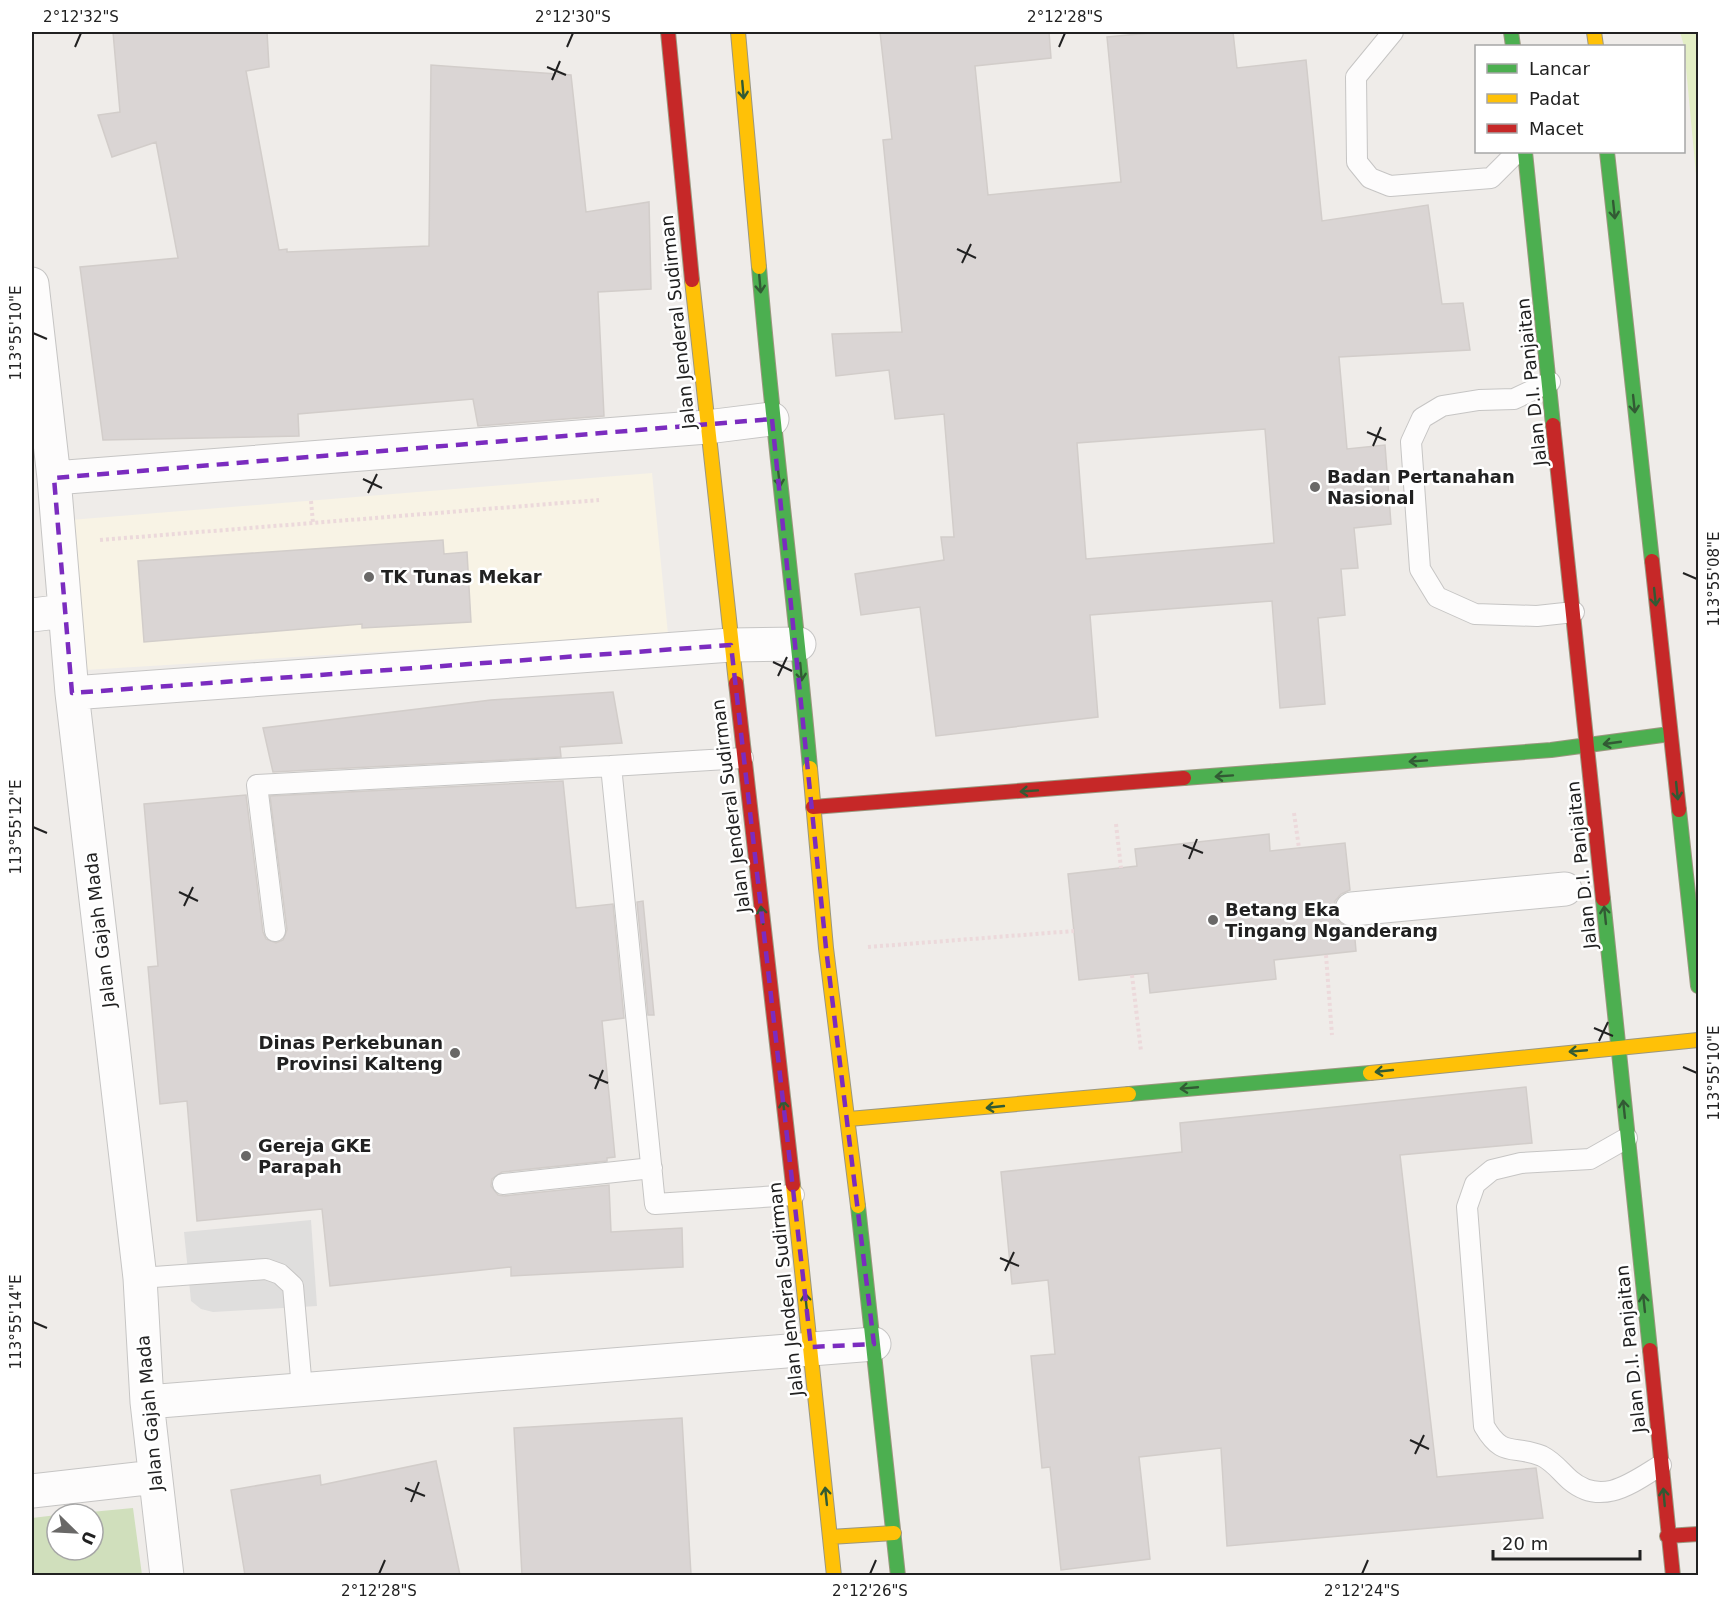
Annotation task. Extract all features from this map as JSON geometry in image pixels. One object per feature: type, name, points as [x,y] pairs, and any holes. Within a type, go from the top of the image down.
[{"type":"street","name":"Jalan Jenderal Sudirman","points":[[668,32],[707,427],[811,1347],[834,1575]]},
{"type":"street","points":[[738,32],[772,419],[799,644],[826,948],[849,1119],[898,1575]]},
{"type":"street","name":"Jalan D.I. Panjaitan","points":[[1525,153],[1588,747],[1667,1536],[1673,1575]]},
{"type":"street","points":[[1607,153],[1698,986]]},
{"type":"street","name":"Jalan Gajah Mada","points":[[32,284],[54,478],[72,693],[140,1278],[147,1402],[166,1575]]},
{"type":"street","points":[[54,478],[707,427],[772,419]]},
{"type":"street","points":[[32,615],[65,611]]},
{"type":"street","points":[[72,693],[731,645],[799,644]]},
{"type":"street","points":[[813,807],[1588,747],[1670,734]]},
{"type":"street","points":[[1352,909],[1565,890]]},
{"type":"street","points":[[849,1119],[1335,1076],[1698,1040]]},
{"type":"street","points":[[147,1402],[811,1347],[874,1344]]},
{"type":"street","points":[[32,1491],[155,1476]]},
{"type":"street","points":[[830,1538],[894,1533]]},
{"type":"street","points":[[1667,1536],[1698,1534]]},
{"type":"lane","points":[[1393,32],[1356,77],[1357,162],[1370,178],[1390,186],[1491,178],[1516,153]]},
{"type":"lane","points":[[1550,382],[1514,399],[1479,400],[1442,406],[1422,418],[1411,442],[1420,568],[1437,597],[1475,614],[1537,616],[1574,612]]},
{"type":"lane","points":[[275,931],[257,785],[743,758]]},
{"type":"lane","points":[[611,766],[656,1204],[794,1195]]},
{"type":"lane","points":[[1628,1138],[1590,1159],[1521,1163],[1492,1170],[1475,1184],[1467,1207],[1484,1426],[1493,1442],[1507,1449],[1541,1456],[1589,1491],[1621,1490],[1661,1465]]},
{"type":"lane","points":[[503,1184],[652,1168]]},
{"type":"lane","points":[[140,1278],[266,1269],[280,1274],[292,1286],[302,1389]]},
{"type":"path","points":[[90,541],[599,500]]},
{"type":"path","points":[[826,948],[886,946],[1074,931]]},
{"type":"path","points":[[1326,955],[1335,1076]]},
{"type":"path","points":[[1132,975],[1144,1092]]},
{"type":"highlighted area","points":[[772,419],[826,948],[874,1344],[811,1347],[731,645],[72,693],[54,478]]},
{"type":"shaded area","name":"TK Tunas Mekar","points":[[652,473],[668,634],[85,670],[70,520]]},
{"type":"shaded area","points":[[311,1220],[317,1306],[213,1312],[201,1309],[191,1301],[184,1232]]},
{"type":"green space","points":[[1680,32],[1698,32],[1698,196],[1685,45]]},
{"type":"green space","points":[[133,1508],[142,1575],[32,1575],[32,1518],[45,1516],[45,1562],[105,1562],[105,1511]]},
{"type":"building","points":[[113,32],[267,32],[269,67],[246,71],[279,250],[287,249],[287,252],[429,246],[431,65],[571,75],[586,212],[649,202],[651,289],[598,292],[604,416],[478,426],[473,399],[298,414],[299,436],[103,440],[80,267],[178,258],[156,142],[112,157],[98,115],[120,112]]},
{"type":"building","points":[[880,32],[1049,32],[1051,58],[975,66],[988,195],[1121,182],[1107,37],[1161,32],[1233,32],[1237,68],[1306,60],[1322,221],[1428,205],[1442,304],[1463,303],[1470,350],[1339,357],[1347,449],[1385,445],[1391,524],[1354,528],[1358,568],[1341,569],[1345,615],[1318,618],[1325,704],[1280,708],[1272,601],[1090,615],[1098,717],[936,736],[920,607],[861,615],[855,574],[944,560],[941,537],[954,537],[944,414],[895,419],[889,370],[836,376],[832,334],[902,332],[883,140],[892,139]],"holes":[[[1265,429],[1274,543],[1086,559],[1077,443]]]},
{"type":"building","points":[[443,540],[444,554],[467,552],[471,622],[362,628],[362,624],[144,642],[138,561]]},
{"type":"building","points":[[613,692],[622,743],[560,747],[561,757],[273,772],[263,728],[491,700]]},
{"type":"building","name":"Dinas Perkebunan Provinsi Kalteng","points":[[563,781],[576,908],[613,904],[624,1018],[602,1021],[615,1157],[607,1158],[607,1161],[502,1172],[492,1179],[491,1186],[498,1195],[504,1196],[609,1185],[611,1232],[682,1228],[683,1267],[511,1276],[511,1267],[330,1286],[322,1209],[197,1221],[187,1101],[160,1104],[148,967],[158,966],[144,804],[246,795],[263,932],[266,939],[276,943],[283,940],[287,930],[270,796]]},
{"type":"building","name":"Betang Eka Tingang Nganderang","points":[[1269,834],[1270,851],[1345,843],[1350,890],[1341,894],[1335,901],[1333,910],[1337,920],[1345,926],[1354,928],[1356,951],[1274,960],[1276,979],[1150,993],[1148,973],[1079,980],[1068,874],[1137,866],[1135,849]]},
{"type":"building","points":[[643,901],[654,1015],[648,1015],[637,902]]},
{"type":"building","points":[[1526,1087],[1532,1143],[1400,1155],[1437,1477],[1536,1468],[1543,1518],[1227,1546],[1221,1448],[1139,1457],[1150,1559],[1061,1570],[1050,1467],[1042,1468],[1031,1356],[1055,1354],[1048,1280],[1012,1284],[1001,1172],[1182,1152],[1180,1123]]},
{"type":"building","points":[[682,1418],[691,1575],[522,1575],[514,1428]]},
{"type":"building","points":[[436,1461],[460,1575],[245,1575],[231,1490],[320,1475],[321,1485]]},
{"type":"traffic: fast","points":[[1511,32],[1513,45]]},
{"type":"traffic: fast","points":[[1525,153],[1553,425]]},
{"type":"traffic: fast","points":[[1607,153],[1652,561]]},
{"type":"traffic: fast","points":[[759,267],[810,768]]},
{"type":"traffic: fast","points":[[1184,778],[1551,750],[1670,734]]},
{"type":"traffic: fast","points":[[1679,810],[1698,986]]},
{"type":"traffic: fast","points":[[1603,899],[1650,1350]]},
{"type":"traffic: fast","points":[[1129,1094],[1370,1073]]},
{"type":"traffic: fast","points":[[858,1206],[898,1576]]},
{"type":"traffic: slow","points":[[738,32],[759,267]]},
{"type":"traffic: slow","points":[[1594,32],[1596,45]]},
{"type":"traffic: slow","points":[[692,280],[736,683]]},
{"type":"traffic: slow","points":[[810,768],[826,948],[858,1206]]},
{"type":"traffic: slow","points":[[1370,1073],[1698,1040]]},
{"type":"traffic: slow","points":[[849,1119],[1129,1094]]},
{"type":"traffic: slow","points":[[793,1185],[834,1576]]},
{"type":"traffic: slow","points":[[830,1537],[894,1533]]},
{"type":"traffic: jam","points":[[668,32],[692,280]]},
{"type":"traffic: jam","points":[[1553,425],[1603,899]]},
{"type":"traffic: jam","points":[[1652,561],[1679,810]]},
{"type":"traffic: jam","points":[[736,683],[793,1185]]},
{"type":"traffic: jam","points":[[813,807],[1184,778]]},
{"type":"traffic: jam","points":[[1650,1350],[1673,1576]]},
{"type":"traffic: jam","points":[[1667,1536],[1698,1534]]},
{"type":"place","name":"Badan Pertanahan Nasional","points":[[1315,487]]},
{"type":"place","name":"TK Tunas Mekar","points":[[369,577]]},
{"type":"place","name":"Betang Eka Tingang Nganderang","points":[[1213,920]]},
{"type":"place","name":"Dinas Perkebunan Provinsi Kalteng","points":[[455,1053]]},
{"type":"place","name":"Gereja GKE Parapah","points":[[246,1156]]}]
